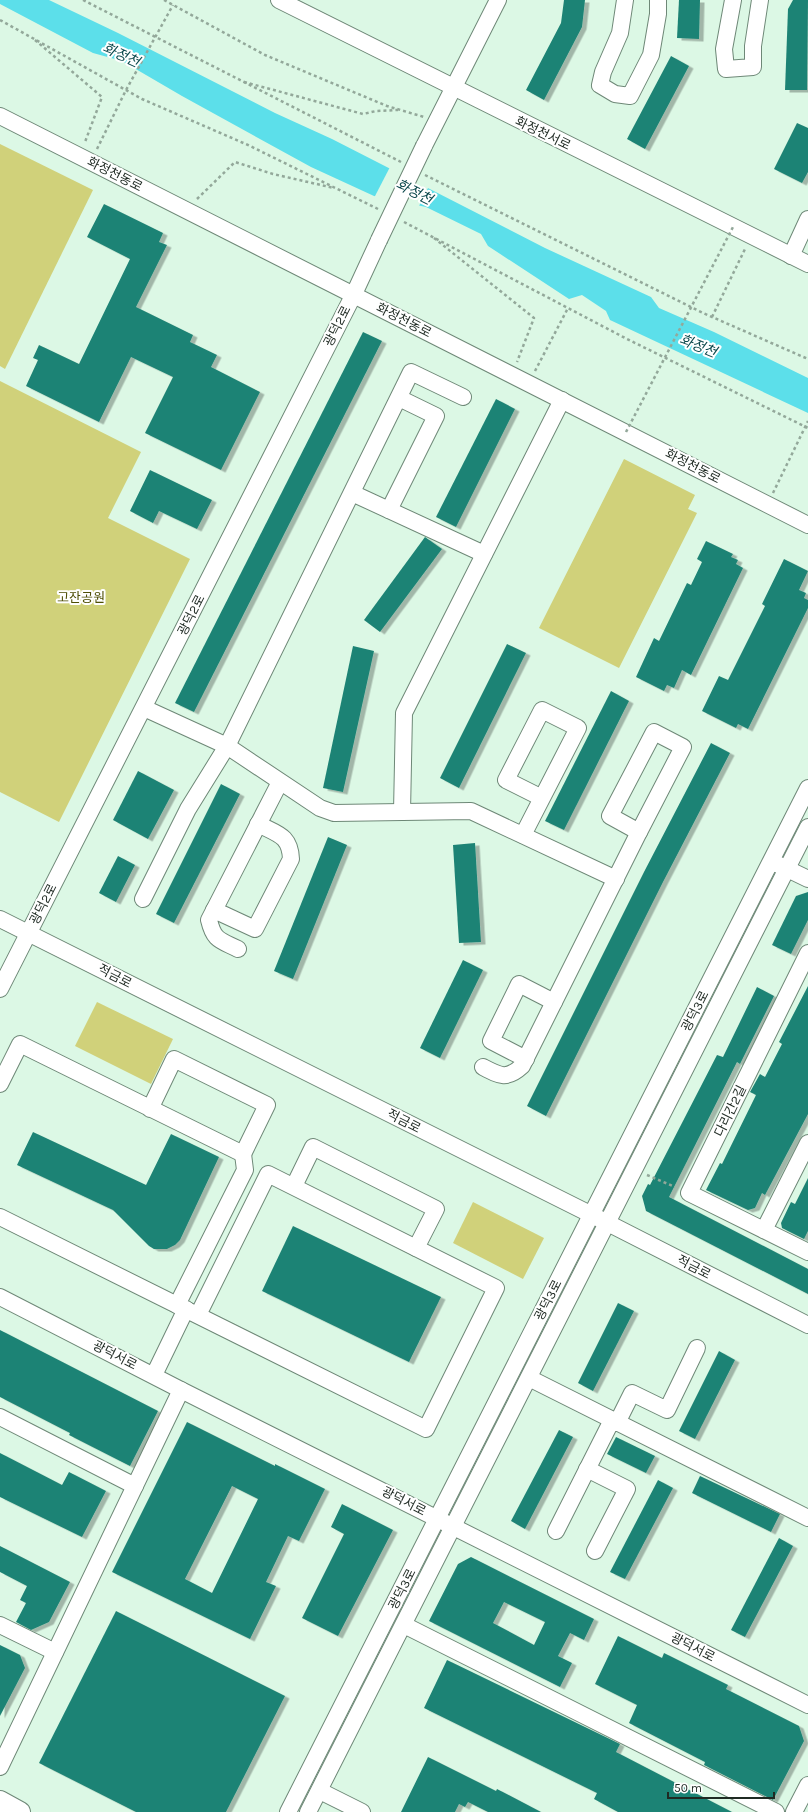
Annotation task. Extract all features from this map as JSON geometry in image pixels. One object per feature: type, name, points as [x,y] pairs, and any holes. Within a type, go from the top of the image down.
[{"type":"main road","points":[[0,1801],[20,1812]]},
{"type":"street","name":"화정천서로","points":[[279,0],[808,264]]},
{"type":"street","points":[[437,121],[498,0]]},
{"type":"street","points":[[624,0],[620,33],[603,72],[600,85],[615,94],[630,96],[651,55],[658,14],[658,0]]},
{"type":"street","points":[[733,0],[724,49],[726,69],[752,67],[753,46],[760,0]]},
{"type":"street","name":"화정천동로","points":[[0,116],[808,525]]},
{"type":"street","name":"광덕2로","points":[[0,989],[354,294],[437,121]]},
{"type":"street","points":[[791,256],[808,219]]},
{"type":"street","points":[[143,899],[188,809],[227,746],[411,372],[463,397]]},
{"type":"street","points":[[389,510],[436,416],[399,398]]},
{"type":"street","points":[[402,812],[404,713],[562,400]]},
{"type":"street","points":[[352,493],[484,554]]},
{"type":"street","points":[[144,708],[227,746],[320,808],[334,812],[471,811],[616,879]]},
{"type":"street","points":[[523,835],[578,728],[542,710],[506,780],[542,798]]},
{"type":"street","points":[[483,1067],[497,1074],[506,1076],[514,1073],[522,1066],[526,1059],[683,747],[654,732],[610,816],[639,832]]},
{"type":"street","points":[[238,949],[217,939],[212,931],[209,920],[280,782]]},
{"type":"street","name":"광덕3로","points":[[288,1812],[808,788]]},
{"type":"street","points":[[214,910],[255,929],[291,858],[290,848],[286,838],[258,824]]},
{"type":"street","name":"광덕3로","points":[[308,1812],[808,827]]},
{"type":"street","points":[[771,861],[808,879]]},
{"type":"street","name":"적금로","points":[[0,919],[608,1223],[808,1325]]},
{"type":"street","name":"다리간2길","points":[[689,1193],[803,974],[808,953]]},
{"type":"street","points":[[526,1059],[491,1041],[519,984],[554,1002]]},
{"type":"street","points":[[0,1084],[20,1044],[243,1154]]},
{"type":"street","points":[[150,1109],[174,1059],[267,1105],[243,1154],[245,1170],[187,1310]]},
{"type":"street","points":[[764,1230],[808,1143]]},
{"type":"street","points":[[294,1186],[313,1147],[436,1209],[416,1248]]},
{"type":"street","points":[[0,1217],[187,1310],[426,1429],[496,1288],[268,1174],[187,1310],[154,1375]]},
{"type":"street","points":[[689,1193],[808,1252]]},
{"type":"street","name":"광덕서로","points":[[0,1297],[181,1390],[808,1705]]},
{"type":"street","points":[[556,1531],[587,1469],[632,1393],[667,1410],[697,1348]]},
{"type":"street","points":[[529,1378],[808,1518]]},
{"type":"street","points":[[0,1768],[181,1390]]},
{"type":"street","points":[[0,1417],[135,1486]]},
{"type":"street","points":[[587,1469],[627,1489],[595,1552]]},
{"type":"street","points":[[0,1625],[55,1652]]},
{"type":"street","points":[[404,1625],[776,1812]]},
{"type":"street","points":[[794,1812],[808,1785]]},
{"type":"street","points":[[320,1791],[362,1812]]},
{"type":"path","points":[[83,0],[401,162]]},
{"type":"path","points":[[164,0],[265,55],[387,106],[437,121]]},
{"type":"path","points":[[85,159],[126,90],[173,5]]},
{"type":"path","points":[[30,36],[102,97],[85,159]]},
{"type":"path","points":[[239,80],[363,114],[376,111],[401,110]]},
{"type":"path","points":[[187,210],[235,162],[273,174],[340,190]]},
{"type":"path","points":[[422,173],[712,317],[808,359]]},
{"type":"path","points":[[626,432],[733,227]]},
{"type":"path","points":[[429,234],[534,318],[512,375]]},
{"type":"path","points":[[712,317],[751,236]]},
{"type":"path","points":[[528,383],[568,308]]},
{"type":"path","points":[[768,504],[808,421]]},
{"type":"path","points":[[635,1169],[689,1193]]},
{"type":"green space","points":[[0,144],[93,190],[5,369],[0,366]]},
{"type":"green space","name":"고잔공원","points":[[0,381],[141,452],[108,518],[190,559],[59,822],[0,792]]},
{"type":"green space","points":[[624,459],[695,495],[688,509],[697,513],[619,668],[539,628]]},
{"type":"green space","points":[[97,1002],[173,1039],[151,1084],[75,1046]]},
{"type":"green space","points":[[473,1202],[544,1238],[523,1279],[453,1243]]},
{"type":"water","name":"화정천","points":[[0,0],[49,0],[118,33],[275,113],[332,139],[545,248],[651,297],[659,308],[714,332],[808,378],[808,413],[610,320],[606,311],[582,295],[569,299],[488,246],[481,234],[426,207],[374,196],[311,167],[122,61],[93,53],[0,4]]},
{"type":"pier","points":[[390,167],[429,186],[418,208],[374,198]]},
{"type":"building","points":[[564,0],[585,0],[582,27],[544,100],[526,90],[561,23]]},
{"type":"building","points":[[679,0],[700,0],[699,39],[677,38]]},
{"type":"building","points":[[793,0],[808,0],[807,90],[785,90],[788,9]]},
{"type":"building","points":[[671,56],[689,66],[645,149],[627,139]]},
{"type":"building","points":[[797,123],[808,128],[808,172],[802,183],[774,169]]},
{"type":"building","points":[[104,204],[163,233],[159,242],[167,245],[136,307],[193,335],[190,342],[217,355],[211,367],[260,392],[221,470],[145,433],[173,377],[131,357],[99,422],[26,386],[38,360],[33,358],[39,345],[79,364],[130,259],[87,237]]},
{"type":"building","points":[[363,332],[382,341],[194,712],[175,703]]},
{"type":"building","points":[[496,399],[515,409],[456,527],[436,517]]},
{"type":"building","points":[[150,470],[212,500],[197,529],[159,511],[153,523],[130,511]]},
{"type":"building","points":[[425,537],[442,549],[380,632],[364,620]]},
{"type":"building","points":[[706,541],[733,554],[731,557],[738,560],[736,564],[743,568],[691,675],[682,670],[674,688],[667,685],[664,691],[636,677],[654,638],[659,641],[687,583],[691,585],[702,562],[697,559]]},
{"type":"building","points":[[784,559],[808,571],[799,590],[806,593],[804,598],[808,600],[808,608],[748,729],[738,724],[736,728],[702,711],[719,676],[728,680],[765,606],[762,604]]},
{"type":"building","points":[[507,644],[526,653],[459,788],[440,778]]},
{"type":"building","points":[[353,646],[374,651],[343,792],[323,788]]},
{"type":"building","points":[[611,691],[629,701],[564,830],[545,821]]},
{"type":"building","points":[[711,743],[730,753],[663,882],[546,1116],[527,1106],[644,872]]},
{"type":"building","points":[[138,771],[174,790],[148,839],[113,820]]},
{"type":"building","points":[[221,784],[240,794],[174,923],[156,914]]},
{"type":"building","points":[[328,837],[347,845],[293,979],[274,971]]},
{"type":"building","points":[[475,843],[481,942],[459,943],[453,845]]},
{"type":"building","points":[[118,856],[135,865],[116,902],[99,893]]},
{"type":"building","points":[[808,892],[808,920],[791,954],[772,945],[796,896]]},
{"type":"building","points":[[463,960],[483,970],[440,1058],[420,1048]]},
{"type":"building","points":[[808,986],[808,1114],[765,1195],[762,1193],[755,1208],[748,1210],[706,1190],[720,1163],[722,1164],[756,1095],[750,1092],[760,1074],[765,1077],[782,1044],[779,1042]]},
{"type":"building","points":[[757,987],[774,996],[740,1064],[737,1062],[669,1197],[808,1269],[808,1294],[646,1211],[642,1196],[648,1184],[650,1185],[717,1055],[723,1057]]},
{"type":"building","points":[[33,1132],[146,1185],[171,1134],[219,1157],[180,1240],[175,1245],[167,1249],[154,1249],[149,1246],[113,1210],[17,1165]]},
{"type":"building","points":[[808,1178],[808,1231],[804,1239],[782,1228],[781,1223],[791,1202],[795,1204]]},
{"type":"building","points":[[293,1226],[441,1297],[409,1362],[262,1291]]},
{"type":"building","points":[[618,1303],[634,1311],[593,1391],[578,1383]]},
{"type":"building","points":[[0,1330],[158,1411],[130,1466],[69,1435],[70,1433],[0,1397]]},
{"type":"building","points":[[719,1351],[735,1360],[695,1439],[679,1431]]},
{"type":"building","points":[[187,1422],[325,1489],[299,1541],[288,1536],[266,1582],[276,1586],[250,1639],[112,1572]],"holes":[[[232,1486],[258,1499],[212,1593],[185,1579]]]},
{"type":"building","points":[[559,1430],[573,1437],[525,1529],[511,1521]]},
{"type":"building","points":[[616,1437],[655,1456],[646,1473],[607,1454]]},
{"type":"building","points":[[0,1453],[62,1485],[69,1472],[106,1491],[82,1537],[0,1497]]},
{"type":"building","points":[[700,1476],[780,1514],[771,1532],[692,1493]]},
{"type":"building","points":[[658,1480],[673,1488],[625,1579],[610,1572]]},
{"type":"building","points":[[342,1504],[393,1530],[338,1636],[302,1618],[344,1534],[331,1527]]},
{"type":"building","points":[[779,1538],[793,1546],[745,1637],[731,1630]]},
{"type":"building","points":[[0,1546],[70,1582],[49,1622],[31,1630],[16,1622],[26,1603],[20,1600],[27,1586],[0,1572]]},
{"type":"building","points":[[471,1557],[594,1619],[584,1640],[570,1633],[558,1656],[572,1663],[560,1687],[429,1621],[458,1564]],"holes":[[[504,1602],[545,1622],[534,1645],[493,1623]]]},
{"type":"building","points":[[116,1611],[285,1696],[226,1812],[136,1812],[39,1763]]},
{"type":"building","points":[[618,1636],[662,1658],[664,1653],[728,1685],[726,1689],[799,1726],[804,1741],[773,1800],[704,1765],[705,1762],[629,1723],[637,1705],[595,1684]]},
{"type":"building","points":[[0,1645],[20,1655],[25,1668],[0,1716]]},
{"type":"building","points":[[447,1660],[620,1744],[616,1752],[732,1812],[618,1812],[594,1799],[597,1793],[424,1708]]},
{"type":"building","points":[[428,1757],[496,1791],[497,1789],[541,1812],[488,1812],[468,1802],[465,1807],[459,1804],[455,1812],[401,1812]]}]
